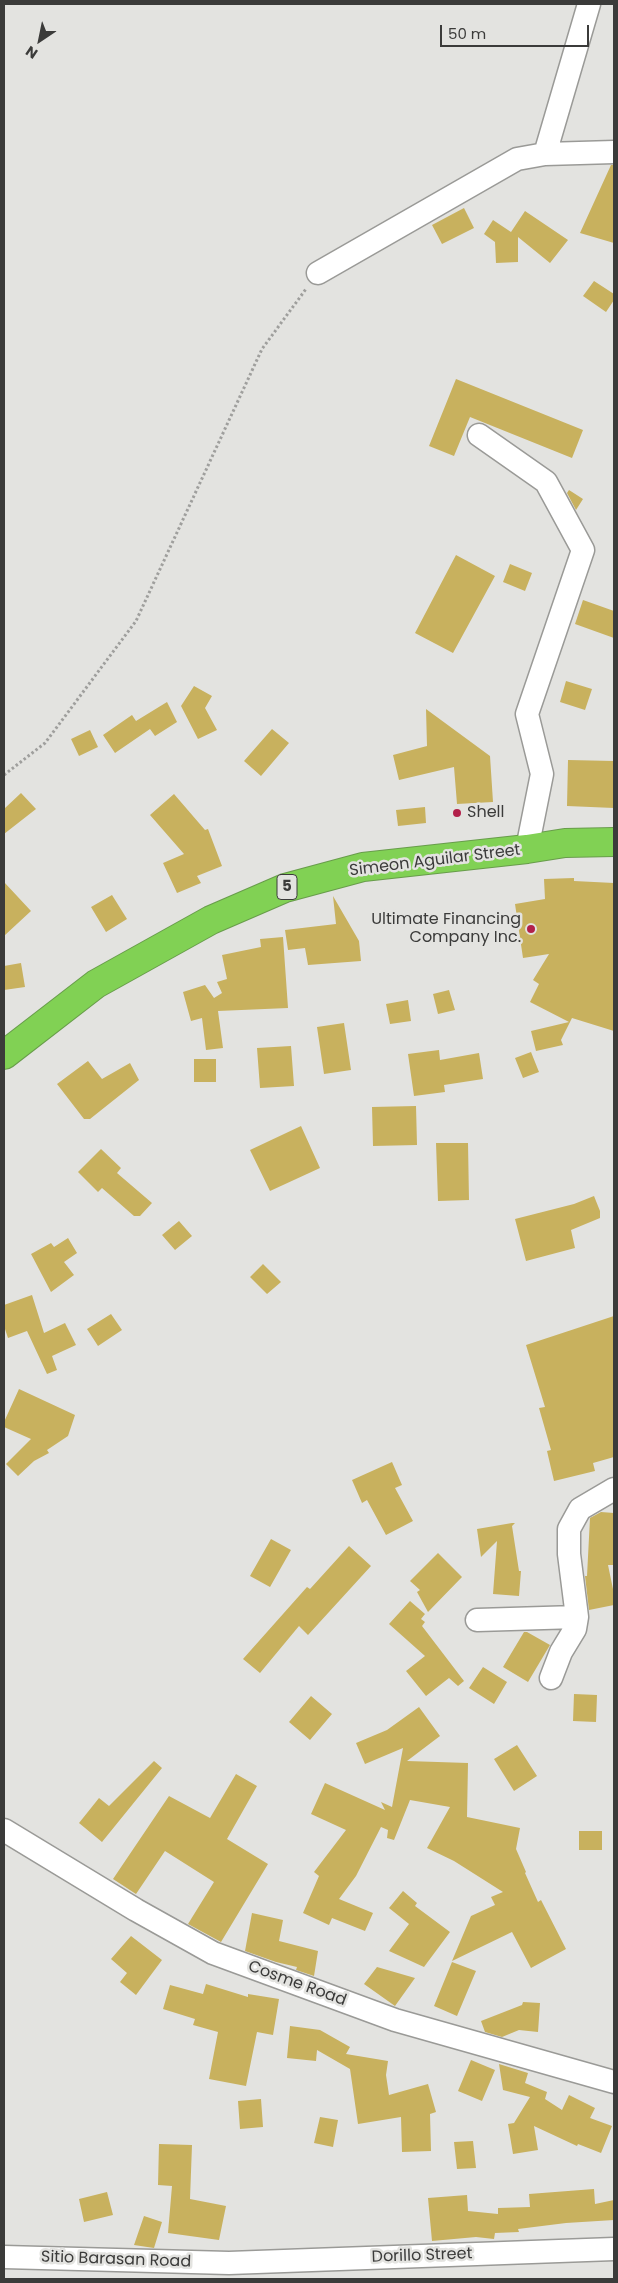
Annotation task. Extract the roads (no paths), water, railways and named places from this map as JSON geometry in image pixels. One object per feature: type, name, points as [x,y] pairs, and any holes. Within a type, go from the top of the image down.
[{"type":"highway","name":"Simeon Aguilar Street","points":[[4,1055],[96,984],[210,920],[285,888],[363,867],[565,843],[614,842]]},
{"type":"street","points":[[545,154],[589,4]]},
{"type":"street","points":[[318,273],[518,159],[545,154],[614,152]]},
{"type":"street","points":[[478,435],[546,482],[583,550],[527,714],[542,774],[527,849]]},
{"type":"street","points":[[551,1678],[562,1652],[575,1629],[577,1617],[568,1554],[569,1529],[580,1509],[614,1489]]},
{"type":"street","points":[[477,1620],[577,1617]]},
{"type":"street","name":"Cosme Road","points":[[4,1830],[136,1910],[213,1953],[395,2020],[614,2082]]},
{"type":"street","name":"Dorillo Street","points":[[227,2271],[614,2249]]},
{"type":"street","name":"Sitio Barasan Road","points":[[4,2257],[227,2271]]},
{"type":"place","name":"Shell","points":[[457,813]]},
{"type":"place","name":"Ultimate Financing Company Inc.","points":[[531,929]]}]
